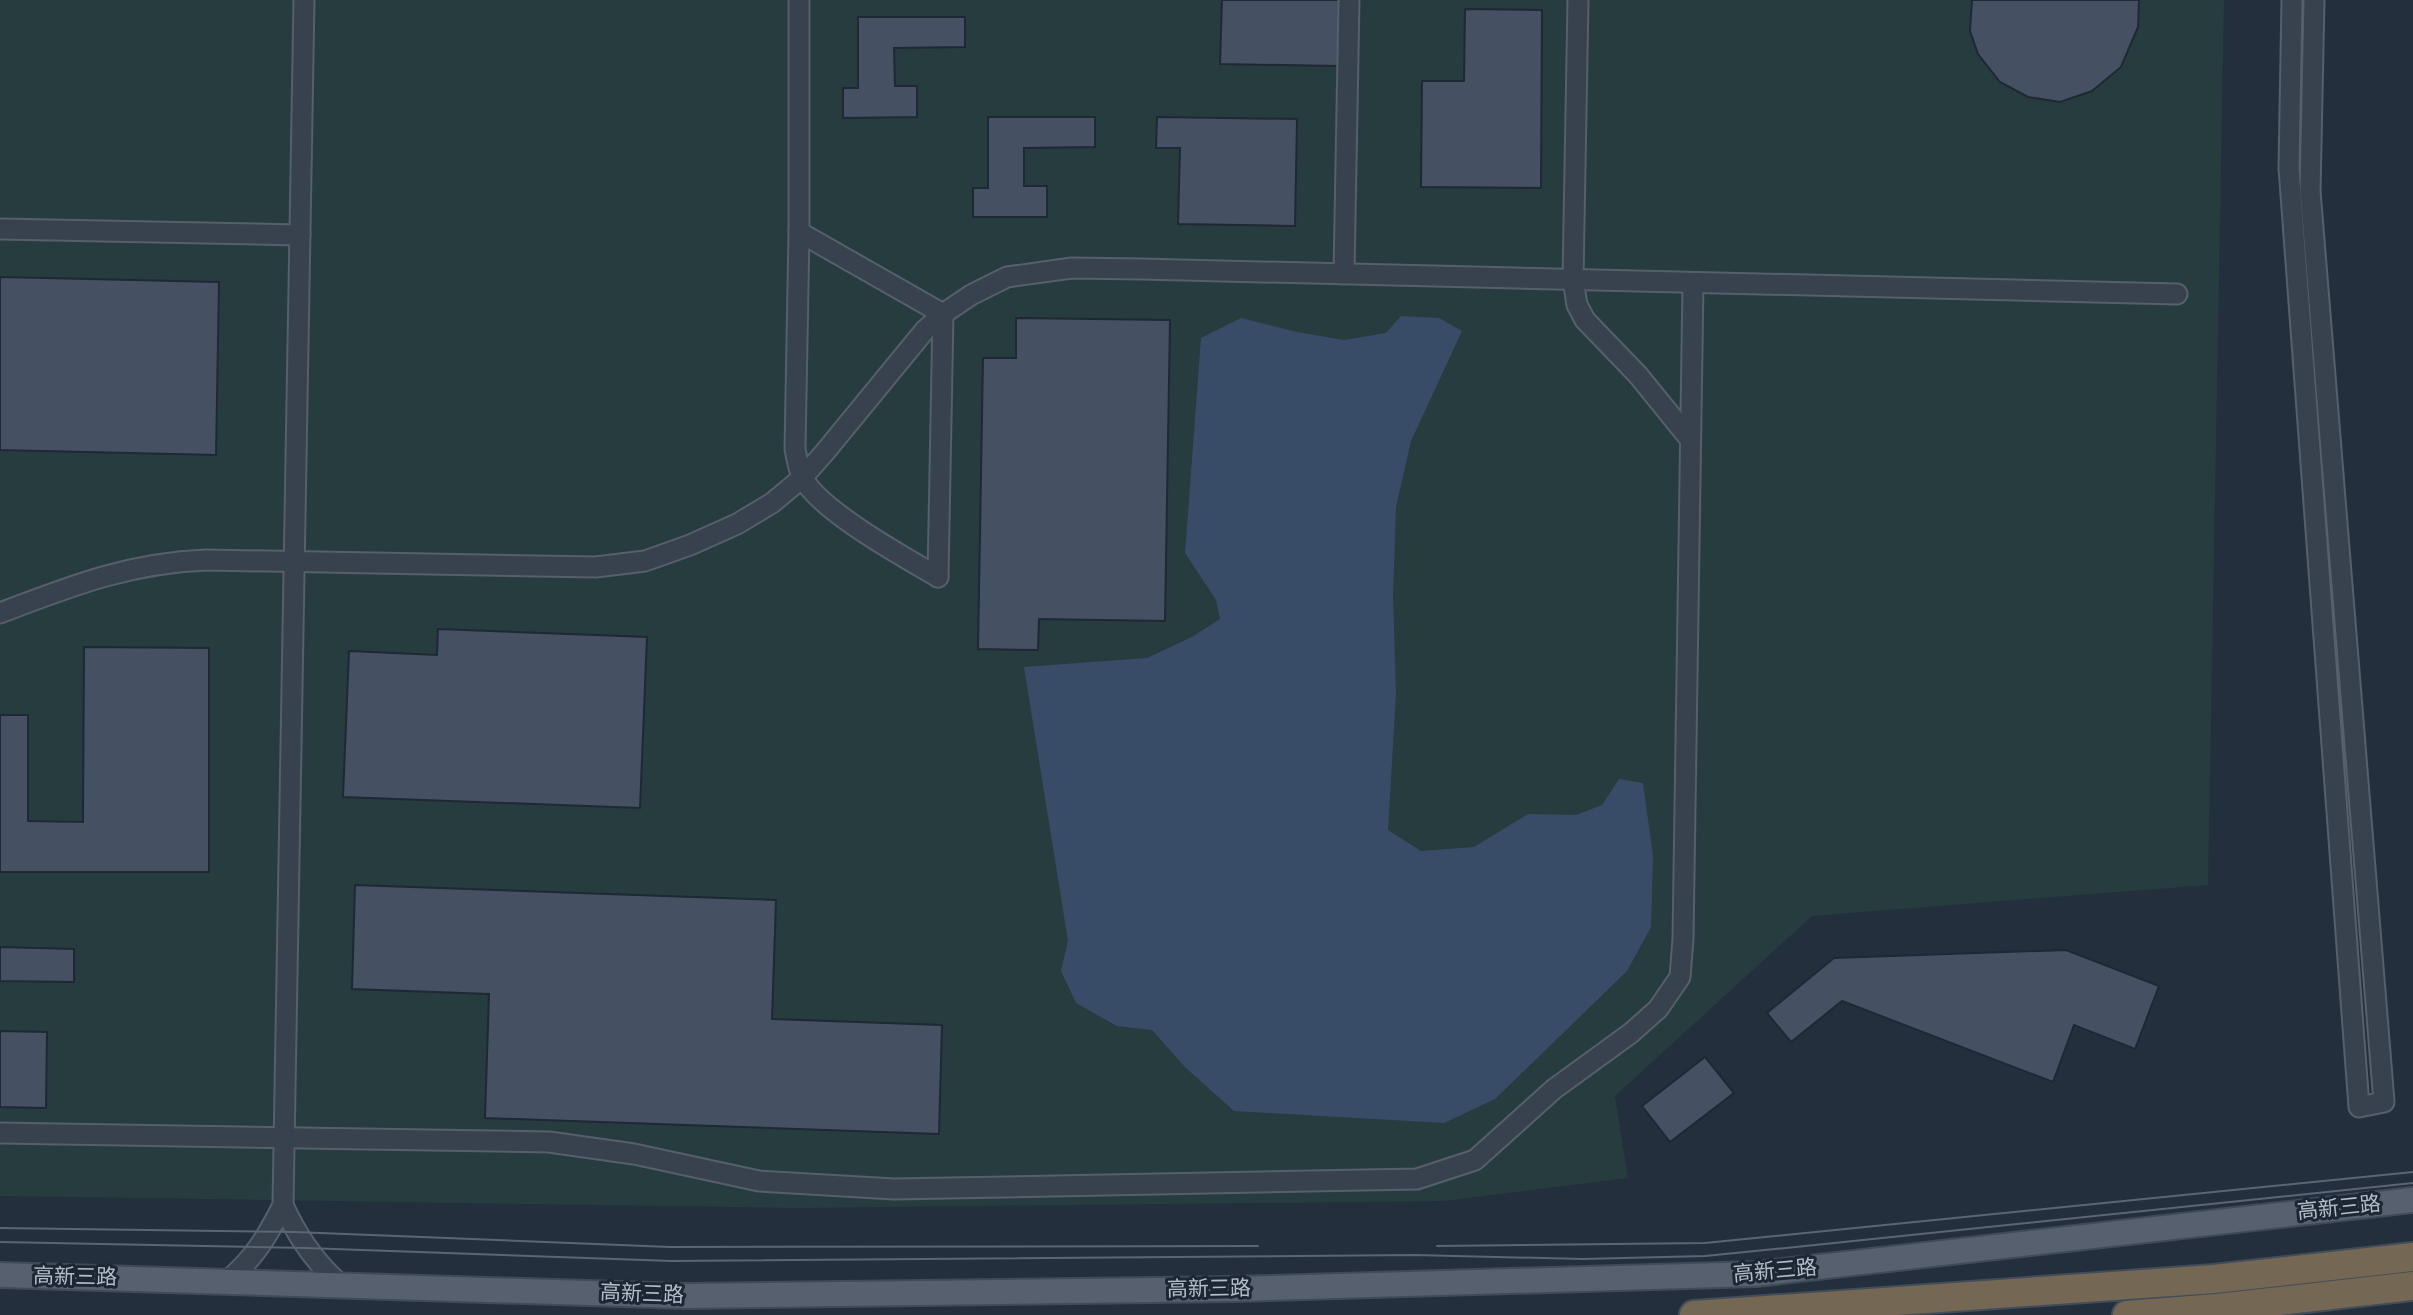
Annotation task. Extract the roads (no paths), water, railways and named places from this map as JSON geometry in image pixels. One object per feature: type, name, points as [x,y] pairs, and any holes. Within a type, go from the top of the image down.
[{"type":"highway","name":"高新三路","points":[[1694,1315],[2214,1279],[2413,1257]]},
{"type":"highway","points":[[2127,1315],[2217,1308],[2413,1286]]},
{"type":"main road","name":"高新三路","points":[[0,1275],[684,1296],[1234,1289],[1756,1275],[2413,1200]]},
{"type":"street","points":[[304,0],[283,1205],[295,1232],[322,1269],[341,1285]]},
{"type":"street","points":[[799,0],[795,449],[802,478],[822,500],[862,531],[938,577],[943,314]]},
{"type":"street","points":[[1344,274],[1349,0]]},
{"type":"street","points":[[1577,0],[1573,279],[1577,305],[1585,320],[1638,374],[1689,438]]},
{"type":"street","points":[[2292,0],[2289,168],[2359,1107],[2384,1102],[2310,191],[2314,0]]},
{"type":"street","points":[[0,229],[300,236]]},
{"type":"street","points":[[799,232],[943,314]]},
{"type":"street","points":[[0,613],[80,583],[132,568],[171,561],[596,568],[645,561],[737,524],[772,503],[802,478],[925,330],[971,295],[1007,277],[1072,268],[2177,294]]},
{"type":"street","points":[[0,1133],[549,1142],[634,1154],[759,1181],[894,1189],[1417,1179],[1475,1160],[1554,1089],[1631,1033],[1658,1009],[1680,976],[1683,939],[1693,282]]},
{"type":"street","points":[[227,1281],[244,1267],[261,1247],[283,1205]]},
{"type":"water","points":[[1401,316],[1439,318],[1462,331],[1411,441],[1396,507],[1393,596],[1396,694],[1388,830],[1421,851],[1474,847],[1528,814],[1576,815],[1602,805],[1619,779],[1643,783],[1653,856],[1651,927],[1627,971],[1495,1099],[1444,1123],[1234,1111],[1186,1068],[1152,1030],[1117,1026],[1076,1003],[1061,971],[1068,941],[1024,667],[1147,658],[1192,637],[1220,619],[1216,600],[1185,553],[1201,338],[1241,318],[1344,340],[1386,333]]},
{"type":"tram line","points":[[1437,1246],[1705,1243],[2413,1172]]},
{"type":"tram line","points":[[0,1242],[306,1248],[672,1261],[1414,1255],[1583,1259],[1705,1256],[2413,1183]]},
{"type":"tram line","points":[[0,1228],[295,1232],[670,1247],[1258,1246]]}]
